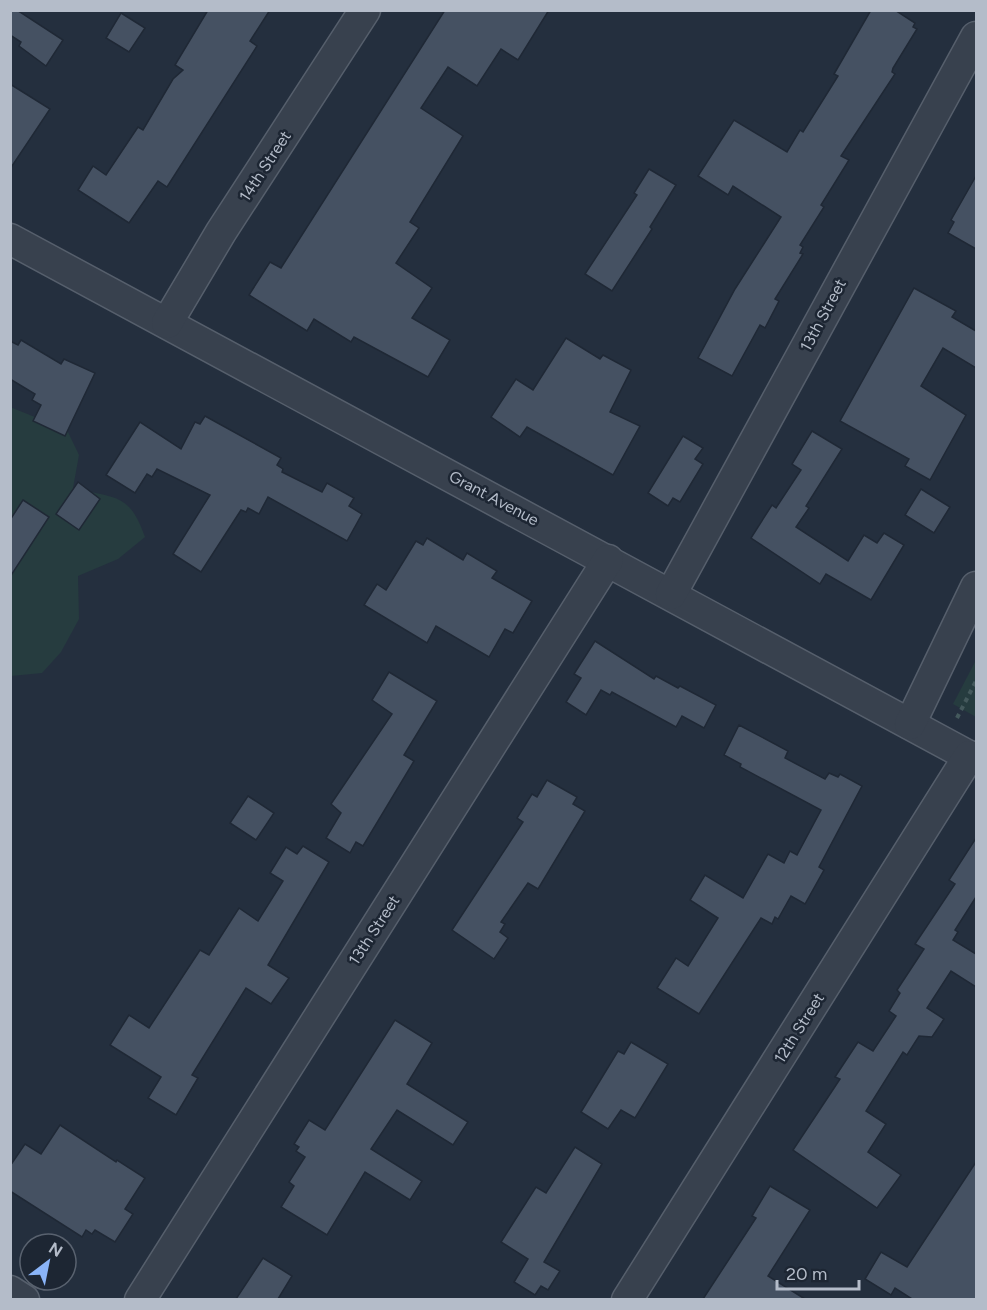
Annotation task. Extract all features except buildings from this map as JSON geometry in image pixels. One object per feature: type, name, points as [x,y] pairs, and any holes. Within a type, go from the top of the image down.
[{"type":"street","name":"14th Street","points":[[167,323],[218,238],[365,10]]},
{"type":"street","name":"13th Street","points":[[671,594],[831,298],[976,37]]},
{"type":"street","name":"Grant Avenue","points":[[10,239],[963,753]]},
{"type":"street","name":"13th Street","points":[[140,1299],[608,560]]},
{"type":"street","points":[[910,724],[976,587]]},
{"type":"street","name":"12th Street","points":[[627,1299],[963,753]]},
{"type":"street","points":[[10,1291],[24,1299]]},
{"type":"path","points":[[963,753],[976,681]]},
{"type":"green space","points":[[10,407],[67,430],[79,455],[73,488],[110,496],[127,505],[139,522],[145,537],[118,559],[78,576],[79,619],[61,652],[42,673],[11,676]]},
{"type":"green space","points":[[976,660],[976,717],[953,704]]}]
